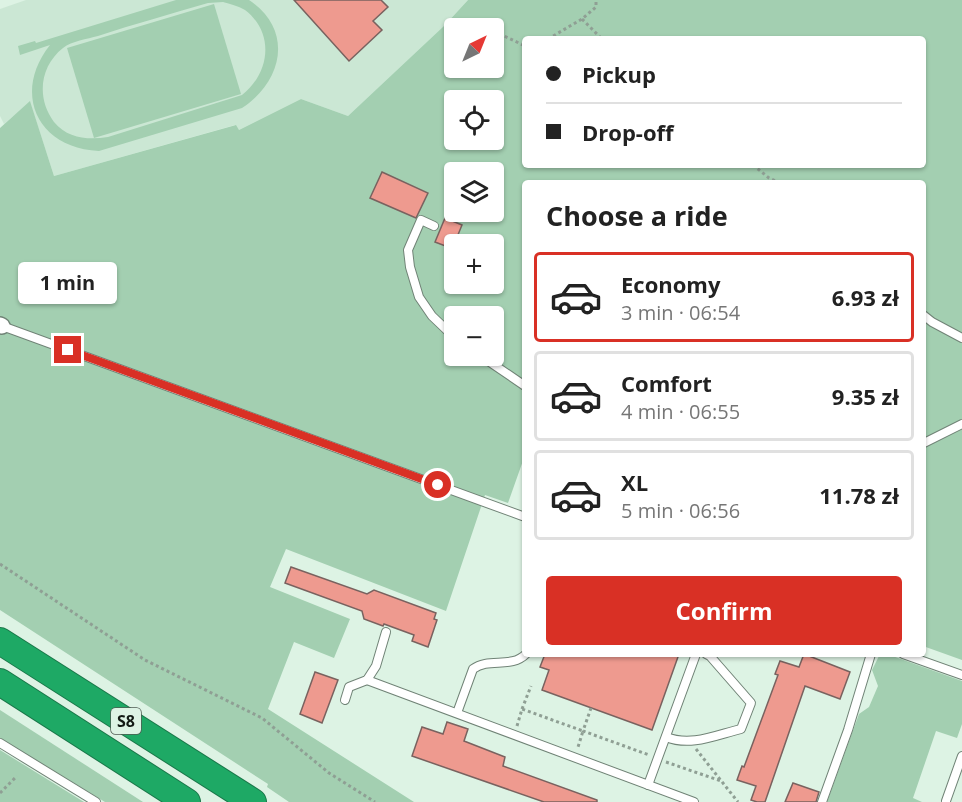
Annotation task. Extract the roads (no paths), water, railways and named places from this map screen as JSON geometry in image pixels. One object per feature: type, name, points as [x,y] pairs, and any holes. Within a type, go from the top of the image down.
[{"type":"highway","name":"S8","points":[[0,641],[253,802]]},
{"type":"highway","name":"S8","points":[[0,682],[188,802]]},
{"type":"lane","points":[[434,226],[421,220],[408,250],[410,267],[419,297],[432,316],[444,327]]},
{"type":"lane","points":[[926,317],[962,338]]},
{"type":"lane","points":[[1,326],[522,516]]},
{"type":"lane","points":[[496,366],[522,384]]},
{"type":"lane","points":[[926,442],[962,424]]},
{"type":"lane","points":[[345,700],[349,687],[368,680],[376,666],[386,632]]},
{"type":"lane","points":[[457,713],[473,669],[482,665],[516,661],[522,657]]},
{"type":"lane","points":[[648,785],[695,657]]},
{"type":"lane","points":[[666,737],[678,742],[690,742],[741,729],[752,703],[711,657]]},
{"type":"lane","points":[[822,802],[848,730],[870,657]]},
{"type":"lane","points":[[911,657],[962,675]]},
{"type":"lane","points":[[368,680],[694,802]]},
{"type":"lane","points":[[0,743],[96,802]]},
{"type":"lane","points":[[946,801],[962,756]]}]
